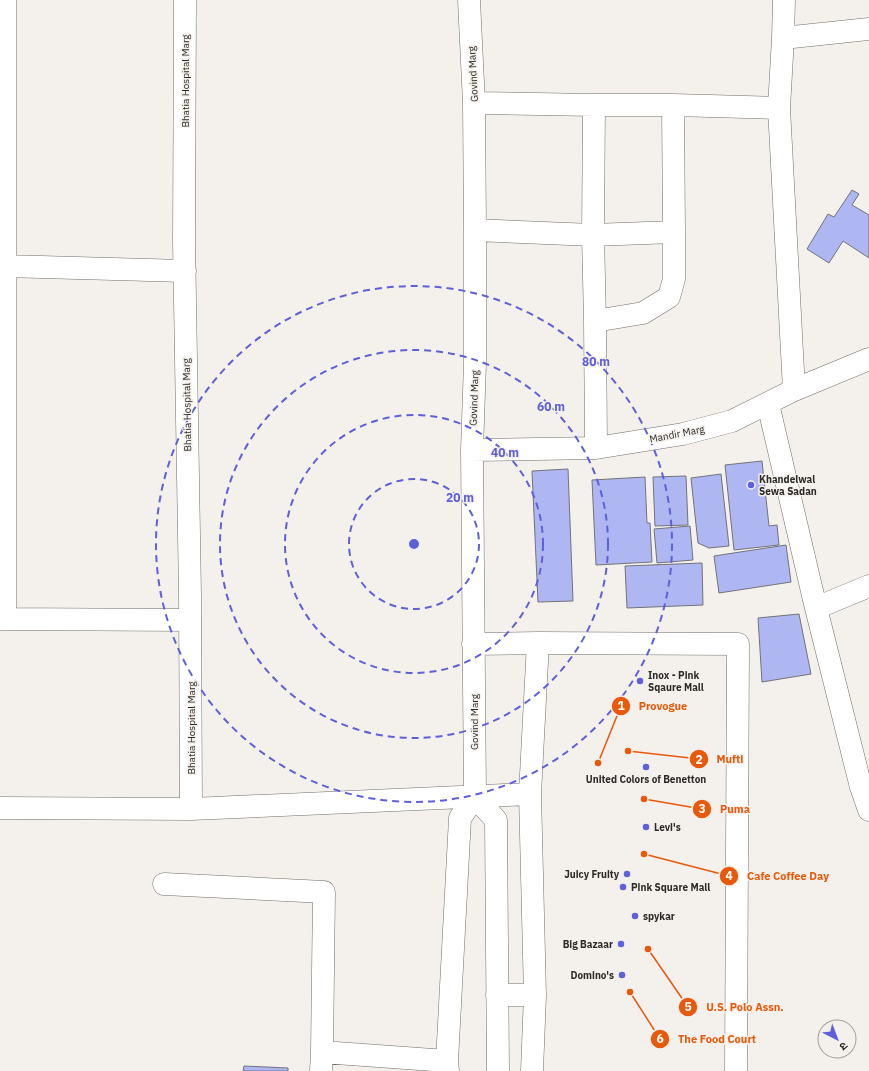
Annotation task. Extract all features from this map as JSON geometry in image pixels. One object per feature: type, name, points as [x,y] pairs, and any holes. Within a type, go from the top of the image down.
[{"type":"street","points":[[5,0],[3,172],[5,266],[2,447],[2,619],[190,620]]},
{"type":"street","name":"Bhatia Hospital Marg","points":[[185,0],[185,272],[191,809]]},
{"type":"street","name":"Govind Marg","points":[[469,0],[474,103],[476,230],[475,363],[472,450],[474,797]]},
{"type":"street","points":[[784,0],[780,108],[794,390]]},
{"type":"street","points":[[783,38],[869,30]]},
{"type":"street","points":[[474,103],[594,106],[673,105],[780,108]]},
{"type":"street","points":[[595,321],[643,313],[669,297],[674,280],[673,105]]},
{"type":"street","points":[[594,106],[596,448]]},
{"type":"street","points":[[476,230],[594,235],[674,232]]},
{"type":"street","points":[[5,266],[185,272]]},
{"type":"street","name":"Mandir Marg","points":[[472,450],[596,448],[683,434],[732,421],[794,390],[869,359]]},
{"type":"street","points":[[768,404],[816,608],[865,786],[869,810]]},
{"type":"street","points":[[816,608],[869,586]]},
{"type":"street","points":[[532,1071],[535,995],[530,794],[538,643]]},
{"type":"street","points":[[473,644],[738,644],[736,1071]]},
{"type":"street","points":[[0,808],[191,809],[530,794]]},
{"type":"street","points":[[474,797],[496,820],[498,1071]]},
{"type":"street","points":[[164,884],[324,892],[322,1061],[448,1066],[460,818],[474,797]]},
{"type":"street","points":[[497,995],[535,995]]},
{"type":"building","points":[[852,190],[859,194],[852,205],[869,215],[869,258],[843,241],[829,263],[807,249],[828,214],[834,217]]},
{"type":"building","points":[[762,461],[769,526],[777,525],[779,545],[734,550],[725,465]]},
{"type":"building","points":[[568,469],[573,601],[538,602],[532,471]]},
{"type":"building","points":[[721,474],[729,546],[709,548],[698,543],[691,478]]},
{"type":"building","points":[[686,476],[688,525],[655,526],[653,477]]},
{"type":"building","points":[[645,477],[647,523],[650,523],[652,562],[596,565],[592,480]]},
{"type":"building","points":[[690,526],[693,560],[657,563],[654,529]]},
{"type":"building","points":[[786,545],[791,582],[719,593],[714,556]]},
{"type":"building","points":[[702,563],[703,605],[627,608],[625,566]]},
{"type":"building","points":[[799,614],[811,674],[762,682],[758,618]]},
{"type":"building","points":[[244,1066],[288,1068],[288,1071],[243,1071]]},
{"type":"place","name":"Khandelwal Sewa Sadan","points":[[751,485]]},
{"type":"place","name":"Inox - Pink Sqaure Mall","points":[[640,681]]},
{"type":"place","name":"Mufti","points":[[628,751]]},
{"type":"place","name":"Provogue","points":[[598,763]]},
{"type":"place","name":"United Colors of Benetton","points":[[646,767]]},
{"type":"place","name":"Puma","points":[[644,799]]},
{"type":"place","name":"Levi's","points":[[646,827]]},
{"type":"place","name":"Cafe Coffee Day","points":[[644,854]]},
{"type":"place","name":"Juicy Fruity","points":[[627,874]]},
{"type":"place","name":"Pink Square Mall","points":[[623,887]]},
{"type":"place","name":"spykar","points":[[635,916]]},
{"type":"place","name":"Big Bazaar","points":[[621,944]]},
{"type":"place","name":"U.S. Polo Assn.","points":[[648,949]]},
{"type":"place","name":"Domino's","points":[[622,975]]},
{"type":"place","name":"The Food Court","points":[[630,992]]}]
